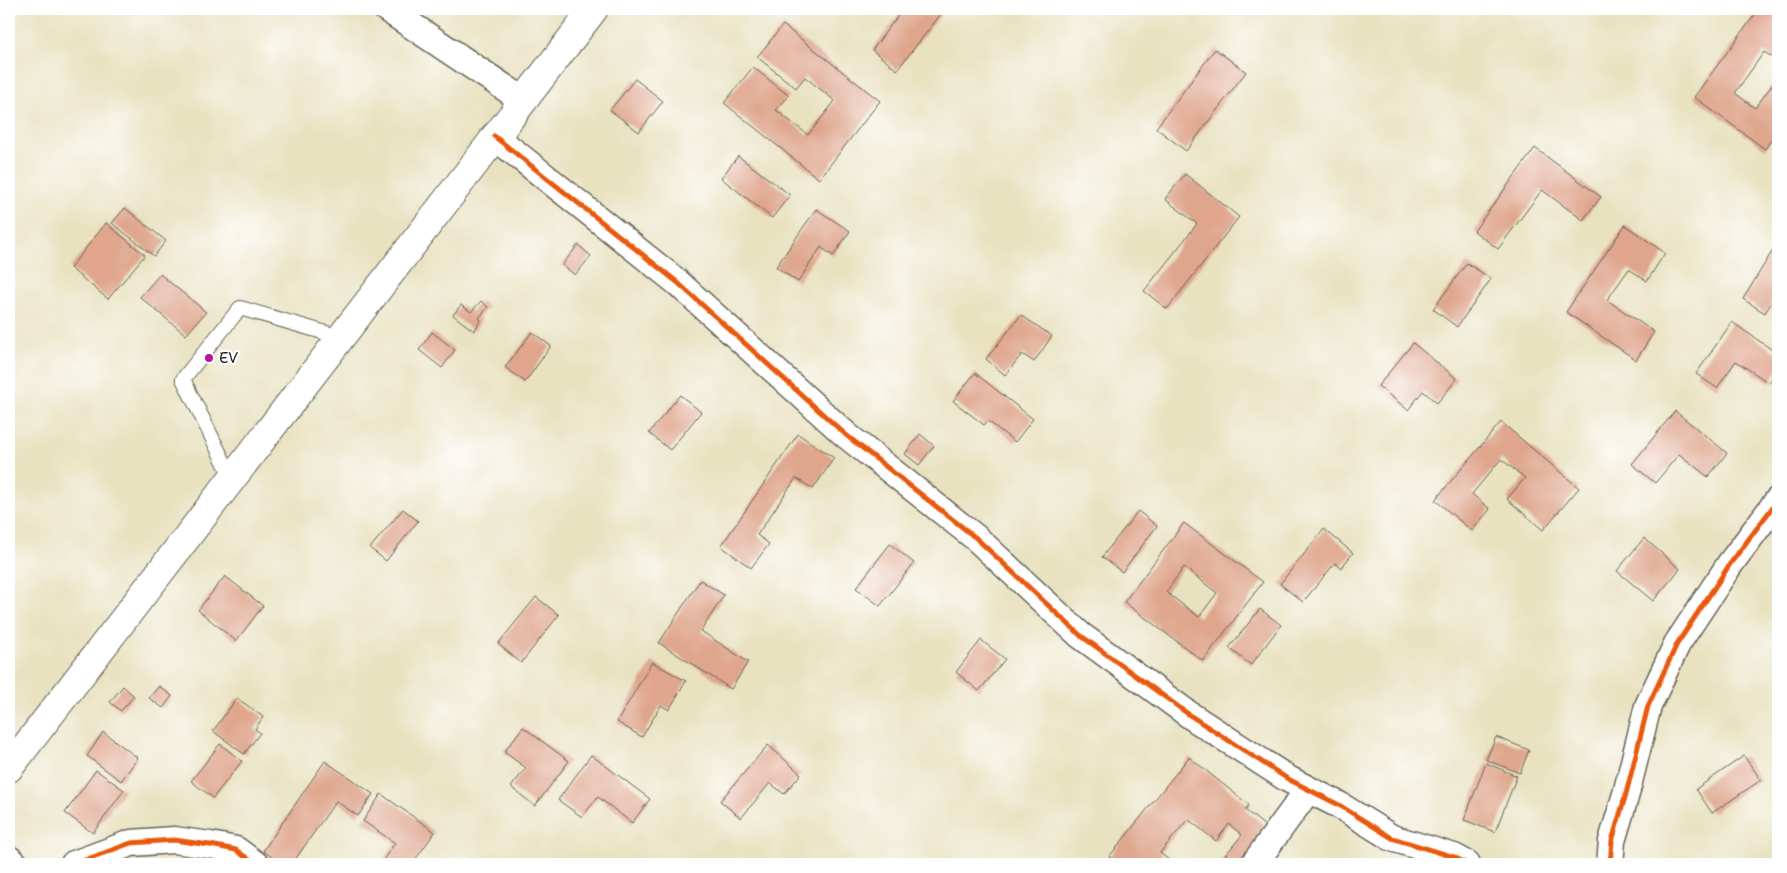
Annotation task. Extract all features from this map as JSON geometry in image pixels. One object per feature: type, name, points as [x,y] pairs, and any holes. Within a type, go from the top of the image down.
[{"type":"main road","points":[[9,768],[494,136],[594,9]]},
{"type":"street","points":[[387,9],[523,100]]},
{"type":"street","points":[[494,136],[677,282],[846,435],[976,538],[1080,635],[1215,732],[1308,790],[1339,805],[1392,838],[1467,864]]},
{"type":"street","points":[[1610,864],[1612,841],[1648,706],[1677,644],[1730,564],[1778,500]]},
{"type":"street","points":[[1254,864],[1308,790]]},
{"type":"street","points":[[74,864],[131,843],[174,840],[236,850],[255,864]]},
{"type":"street","points":[[9,859],[15,864]]},
{"type":"lane","points":[[232,478],[183,379],[240,308],[340,337]]},
{"type":"building","points":[[903,9],[945,9],[897,70],[872,50]]},
{"type":"building","points":[[1759,9],[1769,9],[1778,16],[1778,58],[1777,60],[1764,52],[1735,93],[1755,108],[1778,77],[1778,130],[1765,149],[1694,97]]},
{"type":"building","points":[[783,25],[880,101],[819,179],[724,103],[753,67],[789,96],[776,110],[808,135],[835,101],[805,77],[796,88],[757,57]]},
{"type":"building","points":[[1215,49],[1246,72],[1186,151],[1156,128]]},
{"type":"building","points":[[635,79],[663,101],[639,132],[610,110]]},
{"type":"building","points":[[1535,148],[1601,197],[1583,220],[1542,190],[1498,249],[1474,231]]},
{"type":"building","points":[[738,156],[790,195],[772,218],[721,178]]},
{"type":"building","points":[[1185,174],[1239,217],[1167,309],[1144,291],[1197,224],[1165,199]]},
{"type":"building","points":[[125,208],[166,241],[154,256],[112,223]]},
{"type":"building","points":[[816,209],[850,231],[833,256],[821,247],[798,282],[776,267]]},
{"type":"building","points":[[106,223],[145,255],[108,299],[70,268]]},
{"type":"building","points":[[1625,225],[1665,253],[1647,281],[1629,269],[1607,300],[1654,332],[1636,360],[1566,312]]},
{"type":"building","points":[[1778,242],[1778,292],[1765,313],[1743,299]]},
{"type":"building","points":[[578,245],[591,256],[575,275],[562,265]]},
{"type":"building","points":[[1467,263],[1491,279],[1457,327],[1433,309]]},
{"type":"building","points":[[160,274],[206,312],[186,335],[140,297]]},
{"type":"building","points":[[481,301],[488,307],[479,318],[481,320],[474,331],[453,315],[461,305],[471,312]]},
{"type":"building","points":[[1021,315],[1052,336],[1034,362],[1022,354],[1005,375],[986,359]]},
{"type":"building","points":[[1732,322],[1778,354],[1778,369],[1769,383],[1736,361],[1717,388],[1696,374]]},
{"type":"building","points":[[432,332],[455,350],[442,368],[419,350]]},
{"type":"building","points":[[532,332],[551,346],[525,382],[505,367]]},
{"type":"building","points":[[1413,343],[1457,379],[1437,403],[1423,391],[1408,410],[1378,386]]},
{"type":"building","points":[[975,373],[1033,419],[1015,442],[988,421],[984,425],[953,401]]},
{"type":"building","points":[[680,395],[701,412],[670,450],[649,433]]},
{"type":"building","points":[[1675,411],[1727,453],[1708,477],[1679,454],[1655,483],[1632,464]]},
{"type":"building","points":[[1501,422],[1579,488],[1543,530],[1507,499],[1525,478],[1501,459],[1472,494],[1490,509],[1472,531],[1435,500]]},
{"type":"building","points":[[798,434],[834,458],[813,489],[796,478],[757,535],[769,544],[751,568],[721,546]]},
{"type":"building","points":[[920,434],[934,446],[919,465],[905,454]]},
{"type":"building","points":[[403,509],[418,521],[386,561],[370,548]]},
{"type":"building","points":[[1138,511],[1157,526],[1122,572],[1102,557]]},
{"type":"building","points":[[1184,523],[1263,582],[1203,661],[1124,602]],"holes":[[[1184,567],[1217,593],[1199,617],[1166,592]]]},
{"type":"building","points":[[1324,529],[1353,553],[1341,568],[1335,563],[1303,602],[1280,584]]},
{"type":"building","points":[[1644,538],[1680,569],[1653,601],[1617,571]]},
{"type":"building","points":[[890,544],[914,563],[880,606],[856,588]]},
{"type":"building","points":[[225,576],[263,606],[236,641],[198,610]]},
{"type":"building","points":[[700,580],[724,595],[701,631],[748,662],[731,689],[659,643]]},
{"type":"building","points":[[536,597],[559,615],[521,663],[498,644]]},
{"type":"building","points":[[1260,609],[1281,625],[1251,665],[1229,648]]},
{"type":"building","points":[[981,640],[1005,659],[979,691],[956,672]]},
{"type":"building","points":[[652,662],[686,681],[669,710],[661,705],[642,737],[617,722]]},
{"type":"building","points":[[123,686],[134,696],[121,711],[110,702]]},
{"type":"building","points":[[159,686],[172,696],[163,708],[149,698]]},
{"type":"building","points":[[237,698],[263,717],[255,729],[260,733],[244,754],[213,731]]},
{"type":"building","points":[[523,727],[569,761],[535,806],[511,787],[526,768],[504,752]]},
{"type":"building","points":[[103,732],[138,758],[121,781],[87,756]]},
{"type":"building","points":[[1496,737],[1529,750],[1520,773],[1486,760]]},
{"type":"building","points":[[220,744],[242,761],[213,798],[191,781]]},
{"type":"building","points":[[768,745],[801,774],[784,794],[770,783],[741,818],[720,801]]},
{"type":"building","points":[[591,755],[650,799],[632,823],[598,797],[582,817],[558,800]]},
{"type":"building","points":[[1744,756],[1761,780],[1712,813],[1696,789]]},
{"type":"building","points":[[1189,757],[1249,805],[1245,810],[1274,833],[1249,864],[1218,864],[1242,835],[1229,824],[1216,841],[1188,819],[1160,853],[1174,864],[1118,864],[1109,857]]},
{"type":"building","points":[[325,761],[373,794],[358,816],[336,801],[292,864],[282,864],[263,851]]},
{"type":"building","points":[[1486,763],[1517,776],[1495,832],[1464,820]]},
{"type":"building","points":[[96,770],[124,790],[93,833],[65,813]]},
{"type":"building","points":[[381,794],[435,832],[412,864],[380,864],[395,843],[363,821]]},
{"type":"building","points":[[471,858],[479,864],[466,864]]},
{"type":"cycle path","points":[[494,136],[677,282],[846,435],[976,538],[1080,635],[1191,716],[1288,779],[1339,805],[1392,838],[1454,857],[1467,864]]},
{"type":"cycle path","points":[[1610,864],[1612,841],[1648,706],[1677,644],[1730,564],[1778,500]]},
{"type":"cycle path","points":[[74,864],[131,843],[174,840],[236,850],[255,864]]},
{"type":"place","name":"EV","points":[[209,358]]}]
